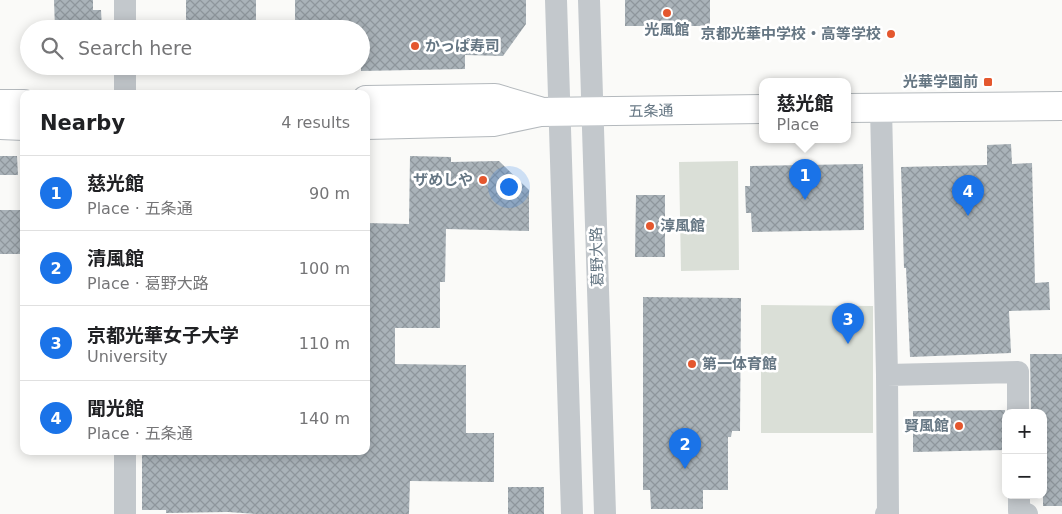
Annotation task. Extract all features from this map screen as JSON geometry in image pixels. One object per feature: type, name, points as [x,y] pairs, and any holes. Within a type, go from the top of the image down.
[{"type":"highway","name":"五条通","points":[[370,100],[495,98],[550,112]]},
{"type":"highway","points":[[0,104],[20,104]]},
{"type":"highway","points":[[851,108],[1062,106]]},
{"type":"highway","name":"五条通","points":[[370,125],[494,122],[550,112],[759,109]]},
{"type":"highway","points":[[0,125],[20,126]]},
{"type":"street","points":[[124,0],[125,20]]},
{"type":"street","points":[[556,0],[550,112],[572,514]]},
{"type":"street","name":"葛野大路","points":[[590,0],[605,514]]},
{"type":"street","points":[[124,90],[125,75]]},
{"type":"street","points":[[881,108],[887,375],[888,512],[886,514]]},
{"type":"street","points":[[887,375],[1018,372],[1018,409]]},
{"type":"street","points":[[125,455],[125,514]]},
{"type":"street","points":[[1019,499],[1019,511],[1027,514]]},
{"type":"shaded area","points":[[738,161],[739,270],[681,271],[679,162]]},
{"type":"shaded area","points":[[761,305],[873,306],[873,433],[761,433]]},
{"type":"building","points":[[54,0],[93,0],[93,10],[101,10],[102,20],[55,20]]},
{"type":"building","points":[[186,0],[256,0],[256,20],[186,20]]},
{"type":"building","points":[[295,0],[526,0],[526,24],[503,56],[465,55],[465,69],[370,71],[370,20],[295,20]]},
{"type":"building","name":"光風館","points":[[625,0],[710,0],[710,26],[625,26]]},
{"type":"building","points":[[1011,144],[1012,164],[1032,163],[1035,283],[1049,282],[1050,310],[1009,311],[1011,353],[910,357],[906,268],[904,268],[901,167],[987,165],[987,145]]},
{"type":"building","points":[[0,156],[17,156],[18,175],[0,175]]},
{"type":"building","points":[[410,156],[451,157],[451,162],[499,161],[529,190],[529,231],[446,229],[445,282],[440,282],[440,328],[395,328],[395,364],[466,365],[466,433],[494,433],[494,482],[410,481],[409,514],[166,513],[166,510],[142,510],[142,455],[370,455],[370,223],[409,224]]},
{"type":"building","points":[[863,164],[864,230],[752,232],[751,213],[746,213],[745,186],[750,186],[750,166]]},
{"type":"building","name":"淳風館","points":[[636,195],[665,195],[665,257],[635,257]]},
{"type":"building","points":[[0,210],[20,210],[20,254],[0,254]]},
{"type":"building","name":"第一体育館","points":[[643,297],[741,298],[740,431],[732,431],[731,437],[728,437],[728,490],[703,490],[703,509],[651,509],[650,490],[643,490]]},
{"type":"building","points":[[1030,354],[1062,354],[1062,506],[1043,506],[1043,499],[1047,499],[1047,409],[1031,409]]},
{"type":"building","name":"賢風館","points":[[1002,410],[1002,450],[913,452],[913,411]]},
{"type":"building","points":[[508,487],[544,487],[544,514],[508,514]]},
{"type":"place","name":"光風館","points":[[667,13]]},
{"type":"place","name":"京都光華中学校・高等学校","points":[[891,34]]},
{"type":"place","name":"かっぱ寿司","points":[[415,46]]},
{"type":"place","name":"光華学園前","points":[[988,82]]},
{"type":"place","name":"ザめしや","points":[[483,180]]},
{"type":"place","name":"慈光館","points":[[805,200]]},
{"type":"place","name":"聞光館","points":[[968,216]]},
{"type":"place","name":"淳風館","points":[[650,226]]},
{"type":"place","name":"京都光華女子大学","points":[[848,344]]},
{"type":"place","name":"第一体育館","points":[[692,364]]},
{"type":"place","name":"賢風館","points":[[959,426]]},
{"type":"place","name":"清風館","points":[[685,469]]}]
